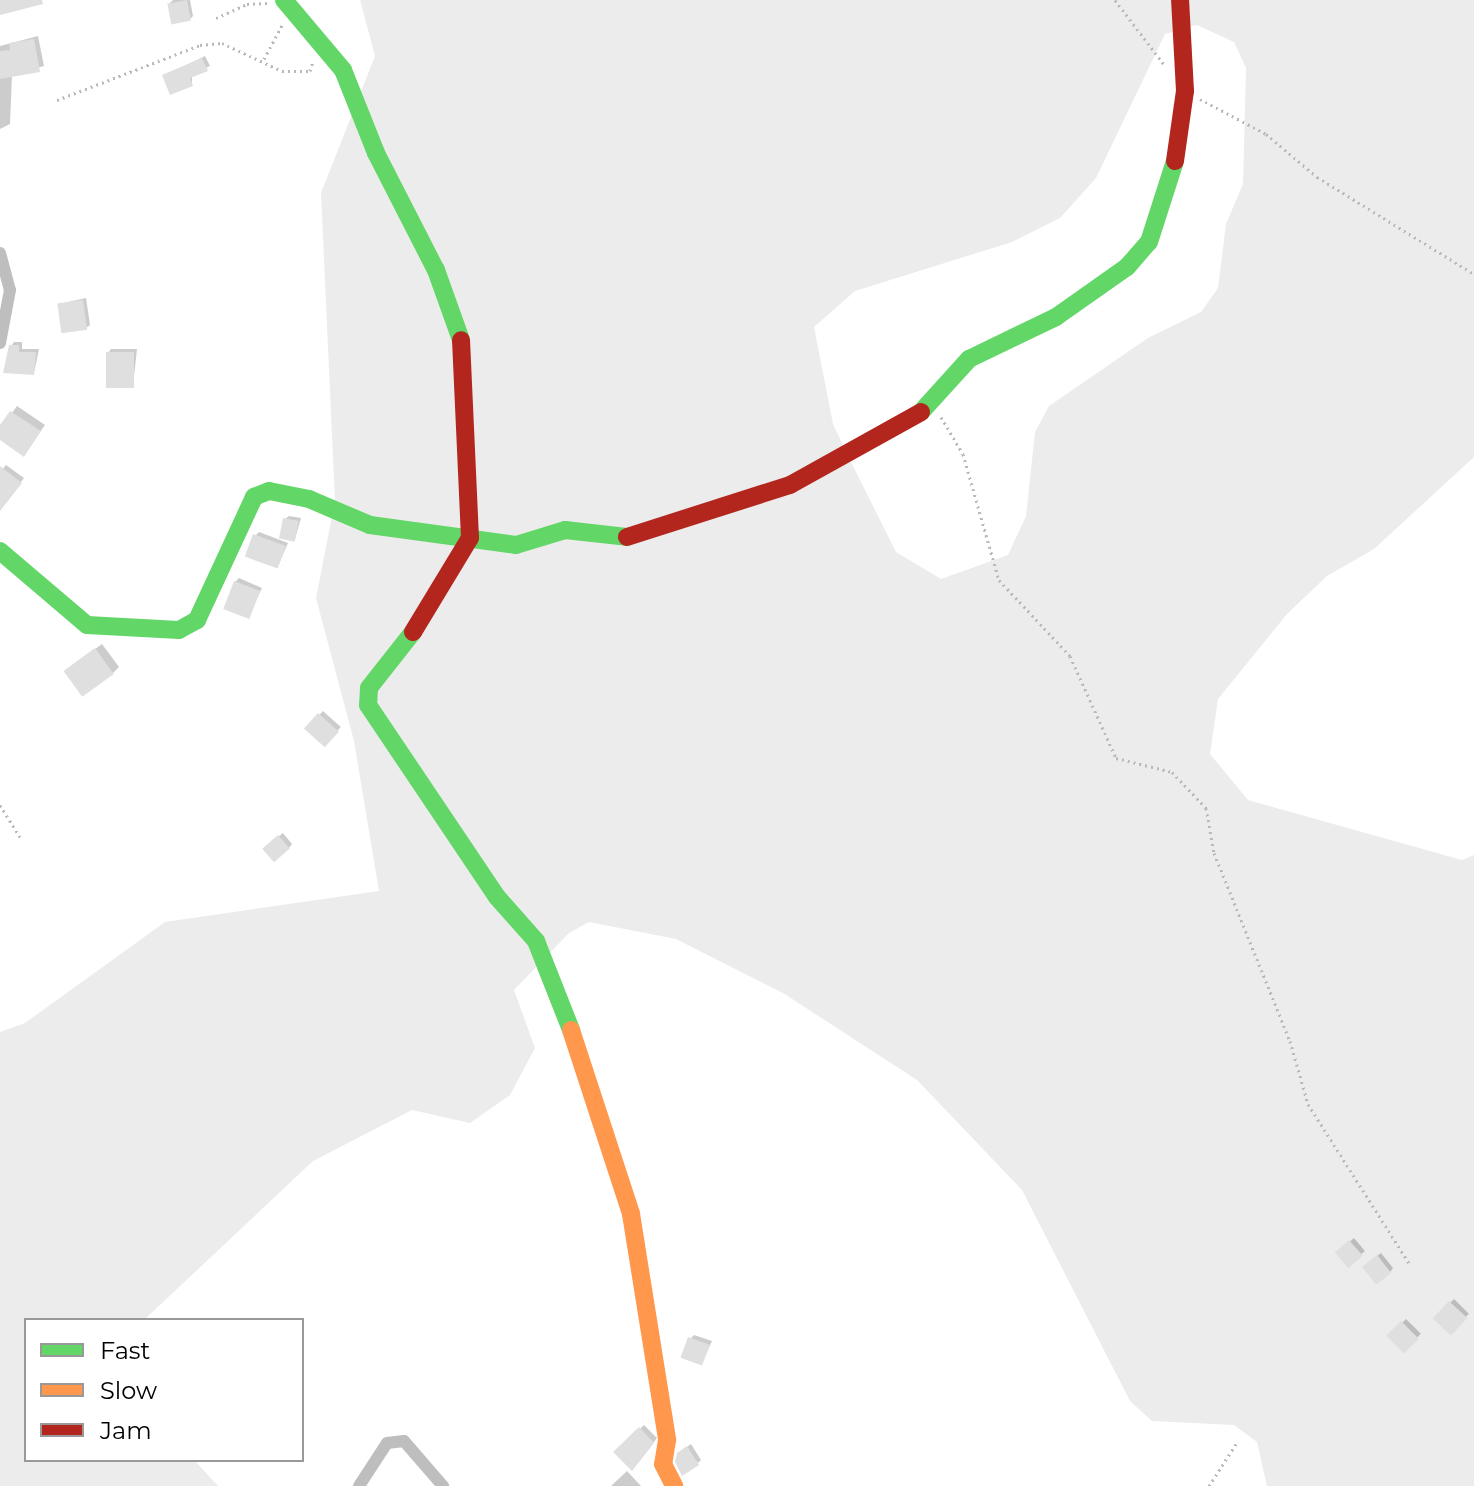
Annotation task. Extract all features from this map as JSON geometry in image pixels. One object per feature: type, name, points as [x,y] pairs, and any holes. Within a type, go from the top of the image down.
[{"type":"street","points":[[0,551],[87,625],[179,630],[197,620],[254,497],[269,491],[309,499],[370,525],[516,545],[565,530],[617,538],[645,535],[790,485],[872,443],[933,403],[969,359],[1056,317],[1127,267],[1149,242],[1176,157],[1185,91],[1180,0]]},
{"type":"street","points":[[284,7],[320,39],[343,70],[376,153],[436,270],[461,338],[467,386],[470,538],[399,656],[369,688],[368,705],[497,897],[536,941],[563,1007],[631,1214],[651,1318],[667,1440],[663,1464],[674,1486]]},
{"type":"street","points":[[0,253],[10,290],[3,312],[0,343]]},
{"type":"street","points":[[359,1486],[387,1443],[404,1441],[443,1486]]},
{"type":"path","points":[[216,18],[267,0]]},
{"type":"path","points":[[1115,0],[1185,91],[1266,134],[1317,177],[1474,274]]},
{"type":"path","points":[[263,60],[283,28],[284,7]]},
{"type":"path","points":[[57,100],[200,45],[222,43],[282,71],[310,71],[320,39]]},
{"type":"path","points":[[933,403],[963,454],[999,580],[1070,656],[1116,758],[1172,772],[1206,808],[1214,853],[1290,1041],[1308,1104],[1410,1265]]},
{"type":"path","points":[[0,805],[20,837]]},
{"type":"path","points":[[1209,1486],[1236,1444]]},
{"type":"shaded area","points":[[360,0],[1474,0],[1474,457],[1374,549],[1327,576],[1287,614],[1218,699],[1210,754],[1248,800],[1462,860],[1474,855],[1474,1486],[1267,1486],[1257,1442],[1234,1425],[1152,1421],[1130,1401],[1022,1190],[917,1080],[783,993],[676,939],[589,922],[569,933],[514,990],[535,1048],[510,1095],[470,1123],[412,1110],[313,1161],[146,1318],[24,1318],[24,1462],[196,1462],[218,1486],[0,1486],[0,1032],[25,1023],[165,922],[379,891],[354,741],[316,598],[335,501],[321,193],[375,56]],"holes":[[[1197,25],[1234,42],[1246,68],[1243,184],[1226,224],[1218,288],[1201,312],[1148,338],[1049,406],[1035,432],[1026,516],[1008,555],[941,579],[896,552],[833,424],[814,327],[855,291],[1012,242],[1060,218],[1096,178],[1165,34]]]},
{"type":"building","points":[[0,0],[42,0],[43,4],[0,15]]},
{"type":"building","points":[[187,0],[191,21],[171,24],[167,4]]},
{"type":"building","points":[[34,39],[40,72],[0,79],[0,51],[10,50],[9,43]]},
{"type":"building","points":[[202,58],[208,71],[190,78],[193,86],[170,95],[162,75]]},
{"type":"building","points":[[83,300],[87,330],[61,333],[57,304]]},
{"type":"building","points":[[9,345],[19,345],[19,352],[36,352],[34,375],[3,373]]},
{"type":"building","points":[[106,352],[134,352],[134,388],[106,388]]},
{"type":"building","points":[[10,411],[41,431],[24,457],[0,440],[0,425]]},
{"type":"building","points":[[0,466],[22,483],[0,511]]},
{"type":"building","points":[[283,518],[299,521],[295,542],[279,539]]},
{"type":"building","points":[[253,534],[286,546],[278,569],[245,557]]},
{"type":"building","points":[[234,581],[260,591],[249,619],[223,609]]},
{"type":"building","points":[[95,648],[114,674],[82,697],[63,671]]},
{"type":"building","points":[[318,713],[339,732],[325,747],[304,729]]},
{"type":"building","points":[[278,835],[290,849],[274,862],[262,849]]},
{"type":"building","points":[[1349,1240],[1363,1256],[1348,1268],[1335,1252]]},
{"type":"building","points":[[1377,1255],[1391,1273],[1376,1285],[1362,1267]]},
{"type":"building","points":[[1449,1301],[1467,1318],[1451,1336],[1433,1319]]},
{"type":"building","points":[[1401,1321],[1419,1339],[1404,1354],[1386,1336]]},
{"type":"building","points":[[688,1337],[710,1345],[702,1366],[680,1358]]},
{"type":"building","points":[[639,1427],[654,1443],[632,1471],[613,1452]]},
{"type":"building","points":[[687,1446],[699,1465],[682,1476],[675,1462],[677,1453]]},
{"type":"traffic: fast","points":[[284,0],[343,70],[376,153],[436,270],[461,340]]},
{"type":"traffic: fast","points":[[921,412],[969,359],[1056,317],[1127,267],[1149,242],[1175,161]]},
{"type":"traffic: fast","points":[[0,551],[87,625],[179,630],[197,620],[254,497],[269,491],[309,499],[370,525],[516,545],[565,530],[627,537]]},
{"type":"traffic: fast","points":[[413,632],[369,688],[368,705],[497,897],[536,941],[571,1030]]},
{"type":"traffic: slow","points":[[571,1030],[631,1214],[667,1440],[663,1464],[674,1486]]},
{"type":"traffic: jam","points":[[1175,161],[1185,91],[1180,0]]},
{"type":"traffic: jam","points":[[413,632],[470,538],[461,340]]},
{"type":"traffic: jam","points":[[627,537],[790,485],[921,412]]}]
